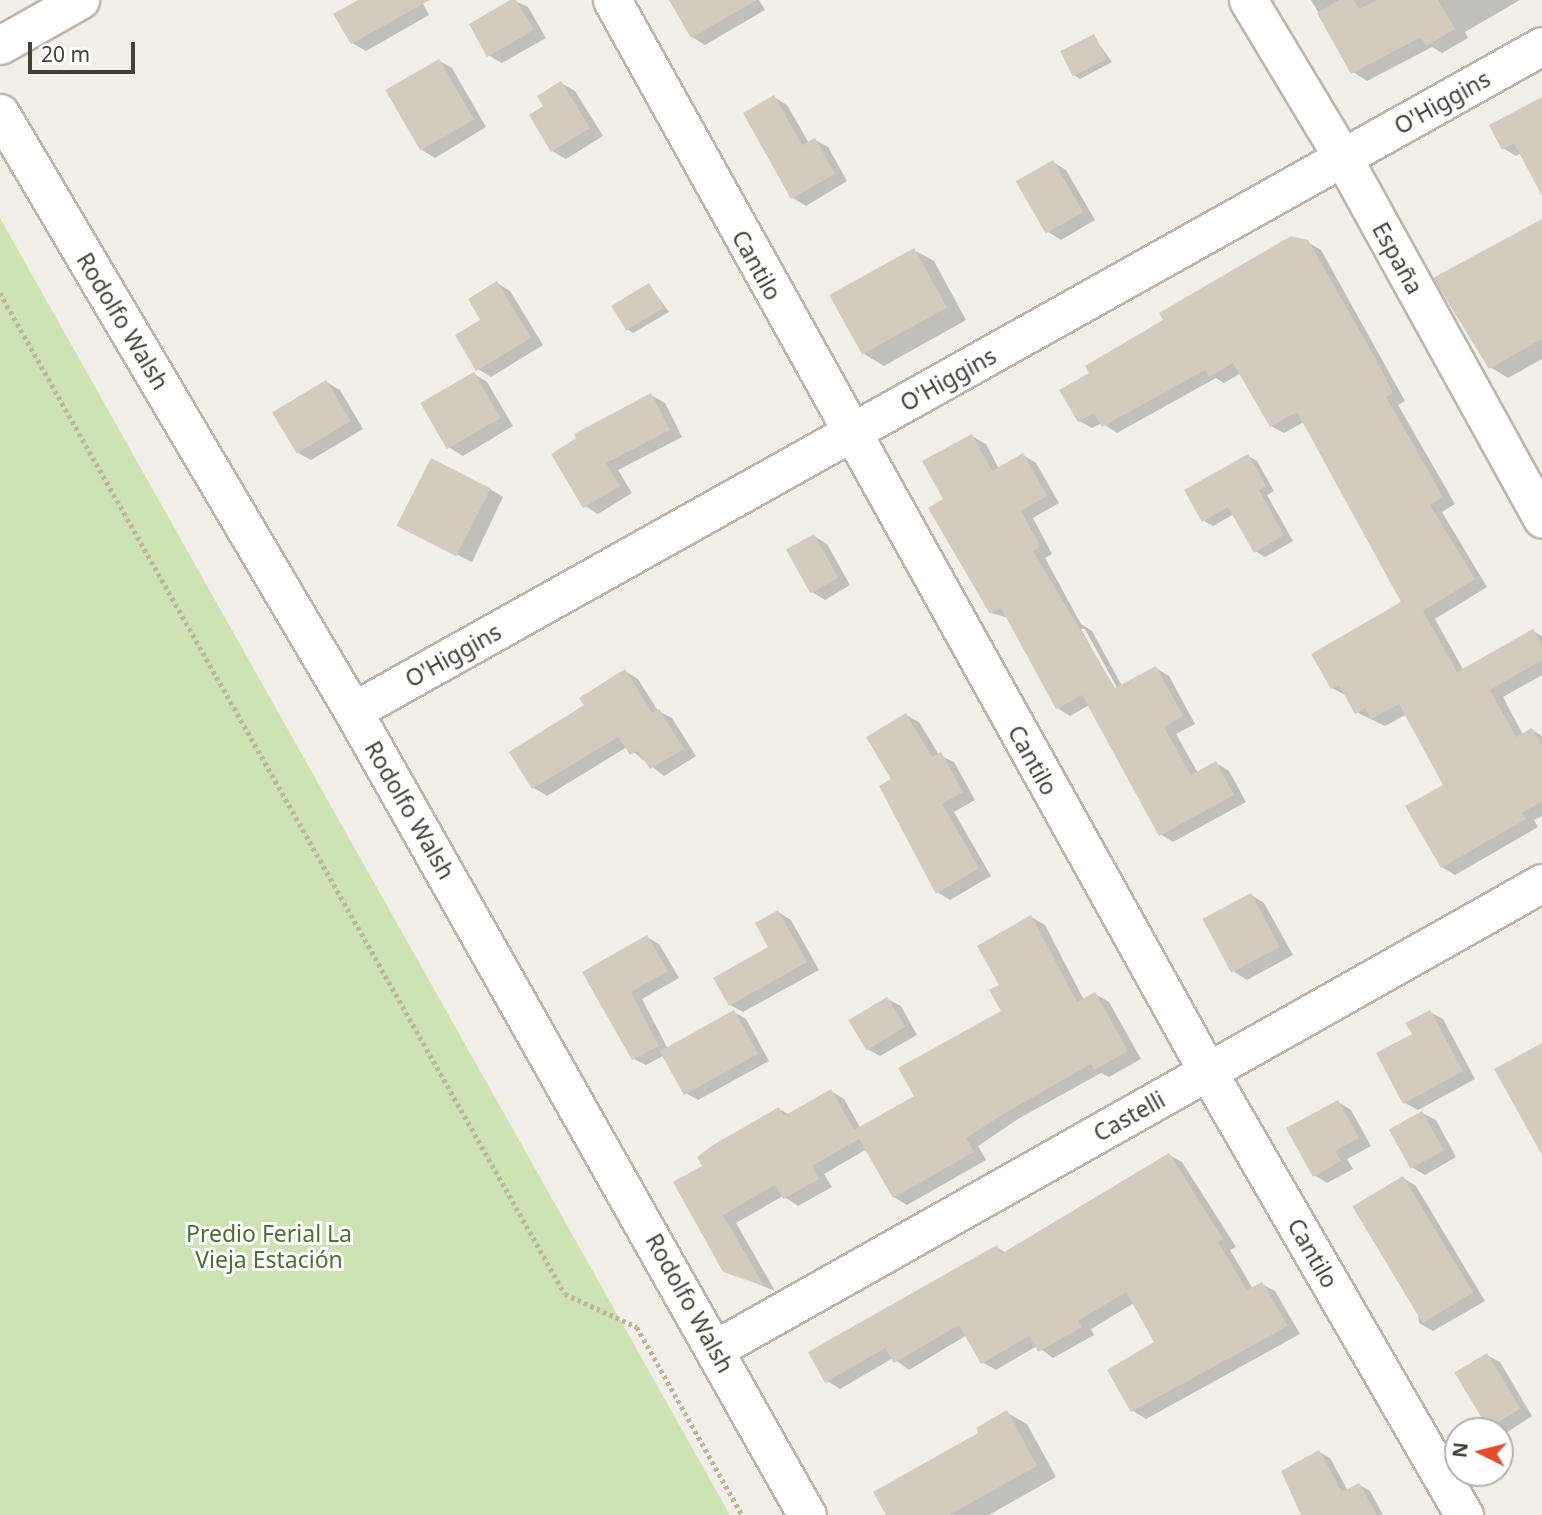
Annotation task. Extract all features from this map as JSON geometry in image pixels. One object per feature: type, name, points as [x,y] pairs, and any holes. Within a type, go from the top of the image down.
[{"type":"street","points":[[0,45],[80,0]]},
{"type":"street","name":"Cantilo","points":[[612,0],[850,434],[1208,1072],[1464,1515]]},
{"type":"street","name":"España","points":[[1248,0],[1343,158],[1542,519]]},
{"type":"street","name":"O'Higgins","points":[[353,711],[1542,46]]},
{"type":"street","name":"Rodolfo Walsh","points":[[0,113],[353,711],[717,1348],[807,1515]]},
{"type":"street","name":"Castelli","points":[[717,1348],[1542,883]]},
{"type":"path","points":[[0,292],[565,1294],[637,1327],[742,1515]]},
{"type":"green space","name":"Predio Ferial La Vieja Estación","points":[[0,218],[730,1515],[0,1515]]},
{"type":"building","points":[[358,0],[430,0],[351,44],[333,14]]},
{"type":"building","points":[[510,0],[516,0],[534,30],[487,57],[469,24]]},
{"type":"building","points":[[669,0],[757,0],[691,38]]},
{"type":"building","points":[[1339,0],[1354,0],[1359,9],[1378,0],[1438,0],[1455,29],[1426,46],[1421,37],[1351,74],[1317,13]]},
{"type":"building","points":[[1094,34],[1107,59],[1073,76],[1060,51]]},
{"type":"building","points":[[439,59],[474,120],[420,151],[385,90]]},
{"type":"building","points":[[561,81],[590,128],[551,152],[529,115],[543,106],[537,96]]},
{"type":"building","points":[[774,95],[802,145],[815,138],[835,174],[791,199],[743,113]]},
{"type":"building","points":[[1542,97],[1542,196],[1514,143],[1502,150],[1489,125]]},
{"type":"building","points":[[1053,160],[1083,212],[1046,233],[1016,182]]},
{"type":"building","points":[[1542,219],[1542,339],[1489,369],[1433,278]]},
{"type":"building","points":[[1291,236],[1308,240],[1378,363],[1393,393],[1386,397],[1443,497],[1430,505],[1475,579],[1423,611],[1457,672],[1533,629],[1542,645],[1542,660],[1490,690],[1516,737],[1532,728],[1542,746],[1542,801],[1522,813],[1526,819],[1441,868],[1405,806],[1443,785],[1399,704],[1371,719],[1365,708],[1355,714],[1339,685],[1331,689],[1311,654],[1401,602],[1297,412],[1270,427],[1233,363],[1209,377],[1205,370],[1102,427],[1094,413],[1078,422],[1059,390],[1089,373],[1085,366],[1163,320],[1159,313]]},
{"type":"building","points":[[914,248],[947,307],[862,355],[829,295]]},
{"type":"building","points":[[497,281],[531,338],[476,371],[455,335],[480,320],[468,299]]},
{"type":"building","points":[[649,283],[664,308],[626,331],[611,306]]},
{"type":"building","points":[[474,372],[501,418],[447,449],[420,403]]},
{"type":"building","points":[[326,380],[351,421],[297,454],[272,412]]},
{"type":"building","points":[[651,393],[670,430],[606,463],[620,486],[583,508],[551,454],[576,438],[574,434]]},
{"type":"building","points":[[972,434],[992,471],[1023,453],[1047,496],[1021,511],[1040,546],[1033,551],[1115,688],[1156,666],[1183,716],[1164,727],[1191,775],[1216,761],[1234,795],[1159,836],[1082,695],[1056,709],[1001,608],[990,614],[928,508],[943,499],[922,461]]},
{"type":"building","points":[[1248,454],[1266,486],[1259,490],[1284,535],[1254,553],[1228,507],[1202,522],[1184,490]]},
{"type":"building","points":[[431,458],[491,488],[456,556],[396,526]]},
{"type":"building","points":[[814,534],[838,578],[810,593],[786,550]]},
{"type":"building","points":[[625,669],[652,713],[659,709],[684,749],[650,769],[638,751],[630,755],[618,737],[532,789],[509,752],[584,705],[579,698]]},
{"type":"building","points":[[906,713],[932,757],[941,752],[963,792],[942,804],[979,868],[936,894],[879,786],[891,779],[866,737]]},
{"type":"building","points":[[1251,893],[1280,947],[1231,973],[1202,919]]},
{"type":"building","points":[[778,910],[807,962],[729,1006],[713,978],[768,947],[755,923]]},
{"type":"building","points":[[1031,915],[1077,1002],[1095,992],[1128,1051],[1094,1070],[1091,1064],[1005,1113],[966,1138],[974,1152],[893,1198],[859,1139],[812,1166],[819,1179],[783,1199],[775,1185],[723,1215],[764,1286],[723,1272],[673,1182],[702,1166],[697,1157],[713,1145],[779,1107],[784,1116],[831,1089],[854,1130],[914,1096],[898,1068],[1001,1011],[989,990],[999,985],[977,946]]},
{"type":"building","points":[[647,935],[668,971],[631,992],[659,1046],[632,1060],[582,972]]},
{"type":"building","points":[[887,997],[905,1027],[866,1050],[848,1020]]},
{"type":"building","points":[[734,1010],[758,1054],[684,1095],[660,1051]]},
{"type":"building","points":[[1430,1010],[1463,1071],[1403,1104],[1376,1053],[1412,1034],[1405,1023]]},
{"type":"building","points":[[1542,1043],[1542,1155],[1494,1069]]},
{"type":"building","points":[[1338,1100],[1359,1138],[1335,1151],[1341,1161],[1313,1177],[1286,1128]]},
{"type":"building","points":[[1422,1111],[1444,1150],[1411,1169],[1389,1129]]},
{"type":"building","points":[[1169,1153],[1223,1239],[1218,1242],[1247,1290],[1262,1282],[1288,1326],[1131,1412],[1107,1370],[1154,1342],[1126,1292],[1078,1321],[1082,1327],[1038,1352],[1029,1336],[981,1364],[959,1325],[894,1363],[885,1348],[825,1383],[808,1352],[997,1245],[1001,1254]]},
{"type":"building","points":[[1403,1176],[1473,1293],[1422,1323],[1352,1206]]},
{"type":"building","points":[[1487,1353],[1520,1409],[1507,1417],[1481,1417],[1454,1373]]},
{"type":"building","points":[[1007,1410],[1037,1466],[949,1515],[886,1515],[873,1492],[978,1433],[976,1428]]},
{"type":"building","points":[[1319,1450],[1342,1492],[1359,1483],[1377,1515],[1301,1515],[1281,1471]]}]
